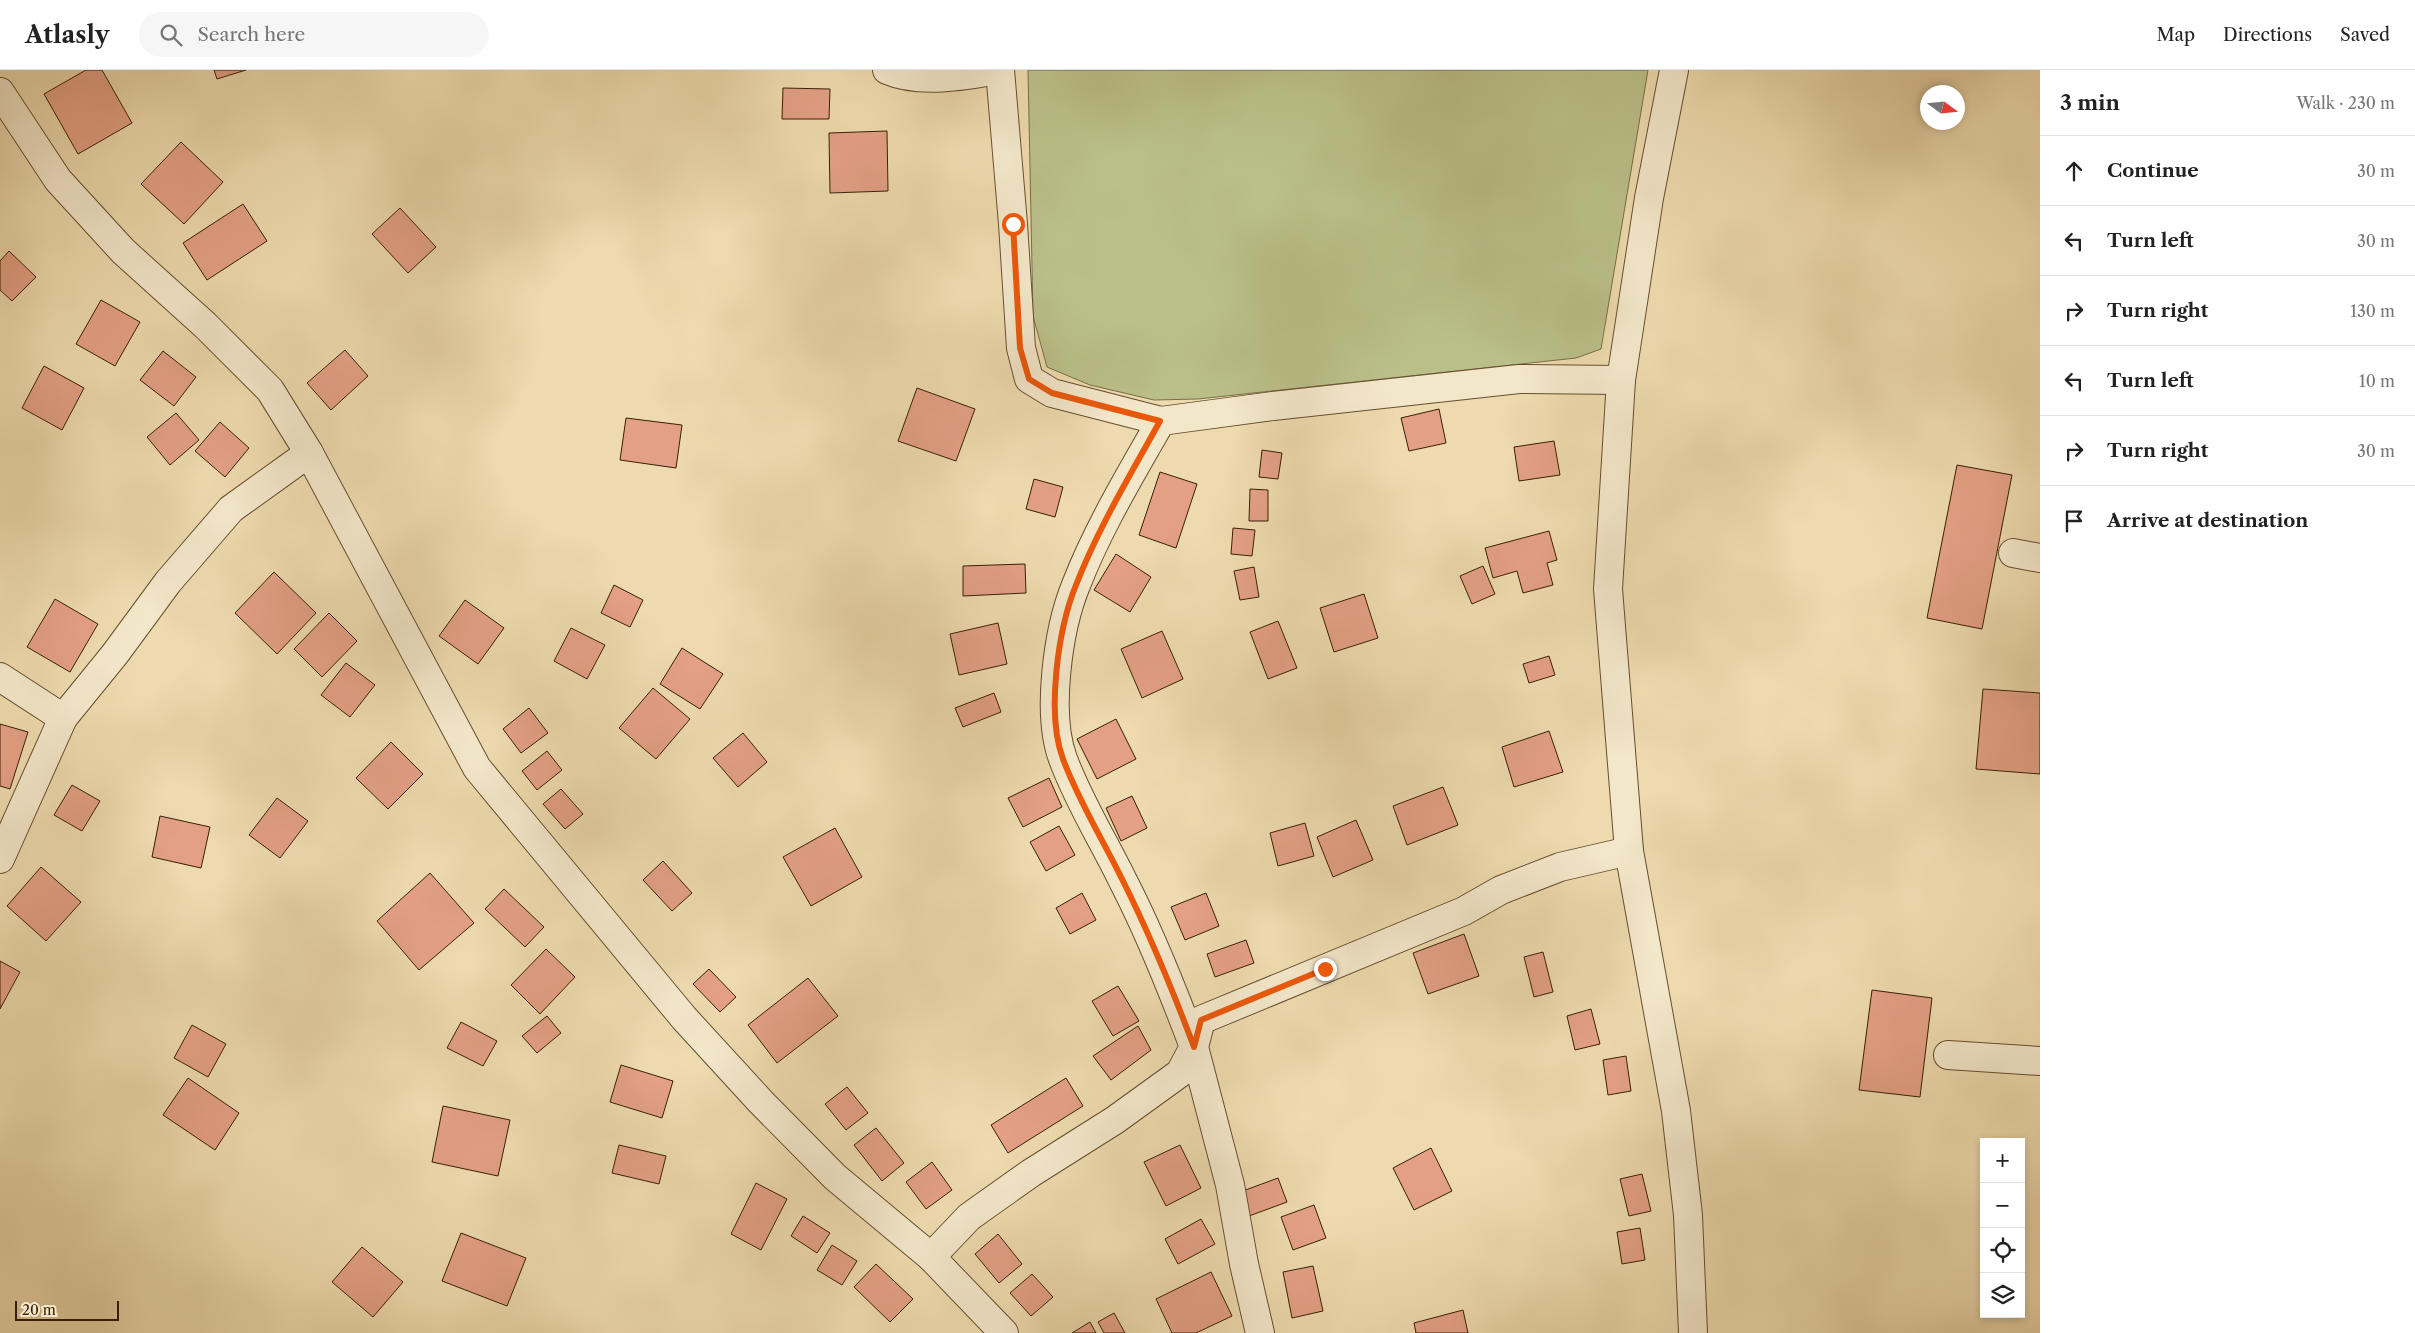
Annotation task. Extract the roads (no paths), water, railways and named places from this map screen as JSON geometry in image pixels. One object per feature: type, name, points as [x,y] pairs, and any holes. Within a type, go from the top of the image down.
[{"type":"street","points":[[887,70],[933,78],[964,76],[999,70],[1013,224],[1020,348],[1029,379],[1052,393],[1160,421],[1273,406],[1520,379],[1621,380]]},
{"type":"street","points":[[1674,70],[1649,198],[1621,380],[1608,589],[1629,851],[1676,1111],[1688,1215],[1693,1333]]},
{"type":"street","points":[[0,92],[58,180],[123,251],[205,325],[270,390],[309,453],[477,768],[684,1018],[748,1088],[835,1177],[931,1256],[1004,1333]]},
{"type":"street","points":[[1160,421],[1108,518],[1076,585],[1060,643],[1055,712],[1062,757],[1092,824],[1123,879],[1150,935],[1194,1047],[1230,1185],[1244,1264],[1260,1333]]},
{"type":"street","points":[[0,859],[63,718],[115,654],[168,582],[231,509],[309,453]]},
{"type":"street","points":[[2014,553],[2040,558]]},
{"type":"street","points":[[0,677],[63,718]]},
{"type":"street","points":[[931,1256],[969,1217],[1031,1173],[1116,1120],[1180,1073],[1194,1047],[1201,1020],[1464,910],[1510,887],[1560,867],[1629,851]]},
{"type":"street","points":[[1948,1056],[2040,1060]]}]
